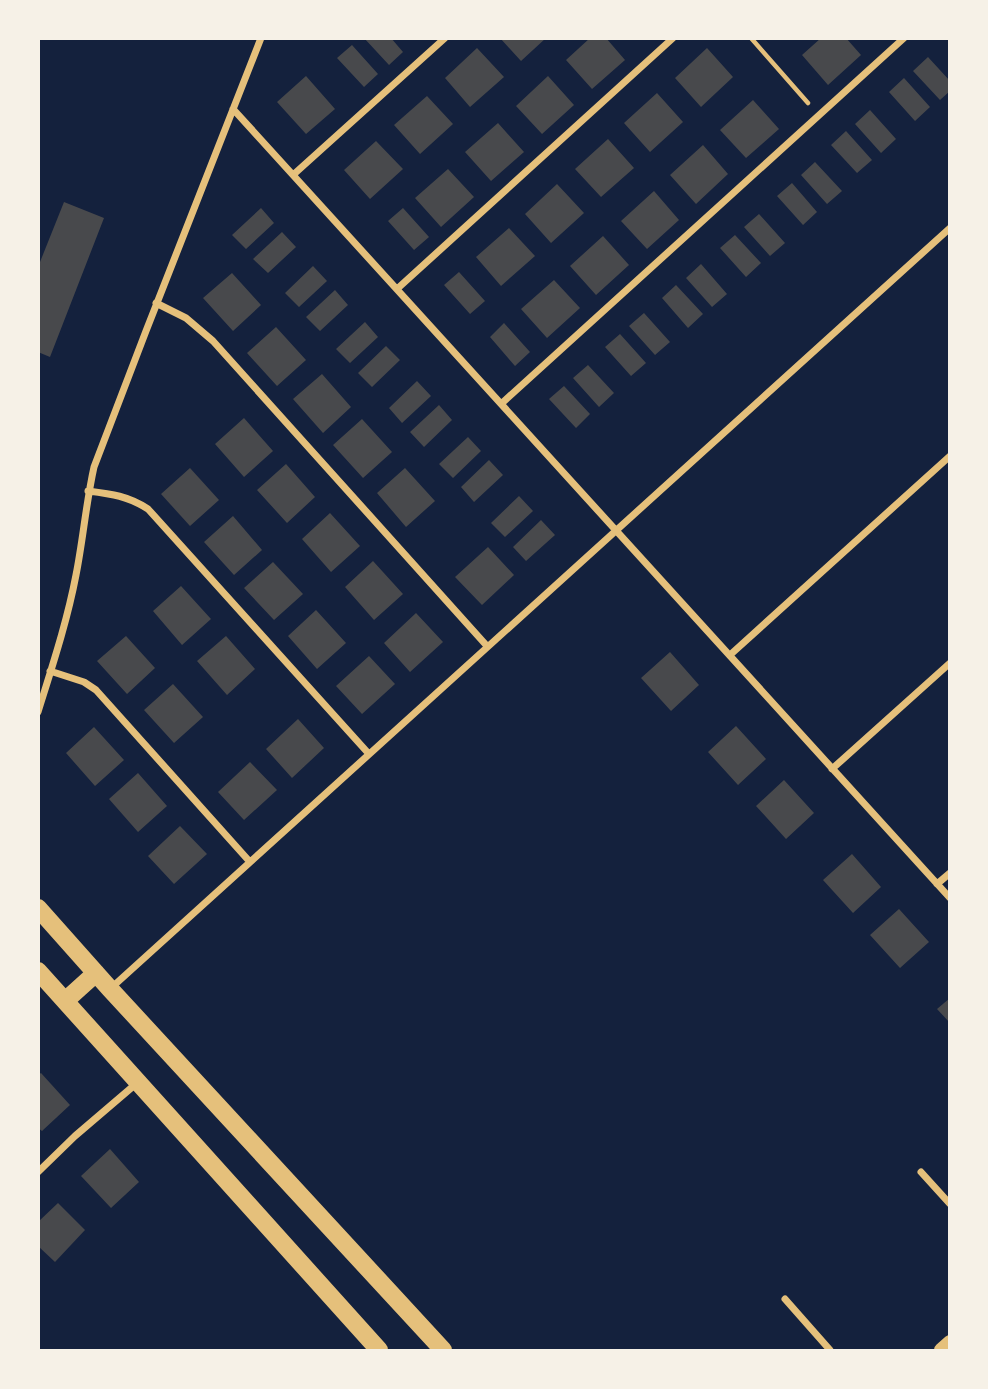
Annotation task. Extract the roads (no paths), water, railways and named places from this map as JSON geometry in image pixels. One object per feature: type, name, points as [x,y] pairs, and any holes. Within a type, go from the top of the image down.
[{"type":"main road","points":[[38,908],[443,1350]]},
{"type":"main road","points":[[38,971],[379,1350]]},
{"type":"main road","points":[[65,1001],[96,973]]},
{"type":"main road","points":[[940,1350],[950,1342]]},
{"type":"street","points":[[38,712],[70,603],[94,467],[261,38]]},
{"type":"street","points":[[293,175],[445,38]]},
{"type":"street","points":[[397,289],[673,38]]},
{"type":"street","points":[[501,404],[904,38]]},
{"type":"street","points":[[233,109],[950,898]]},
{"type":"street","points":[[110,989],[950,228]]},
{"type":"street","points":[[156,303],[186,318],[213,341],[487,646]]},
{"type":"street","points":[[730,655],[950,456]]},
{"type":"street","points":[[88,491],[124,496],[148,509],[369,754]]},
{"type":"street","points":[[832,769],[950,663]]},
{"type":"street","points":[[50,671],[84,682],[96,690],[250,862]]},
{"type":"street","points":[[937,884],[950,873]]},
{"type":"street","points":[[38,1172],[138,1082]]},
{"type":"street","points":[[921,1172],[950,1204]]},
{"type":"street","points":[[785,1299],[830,1350]]}]
